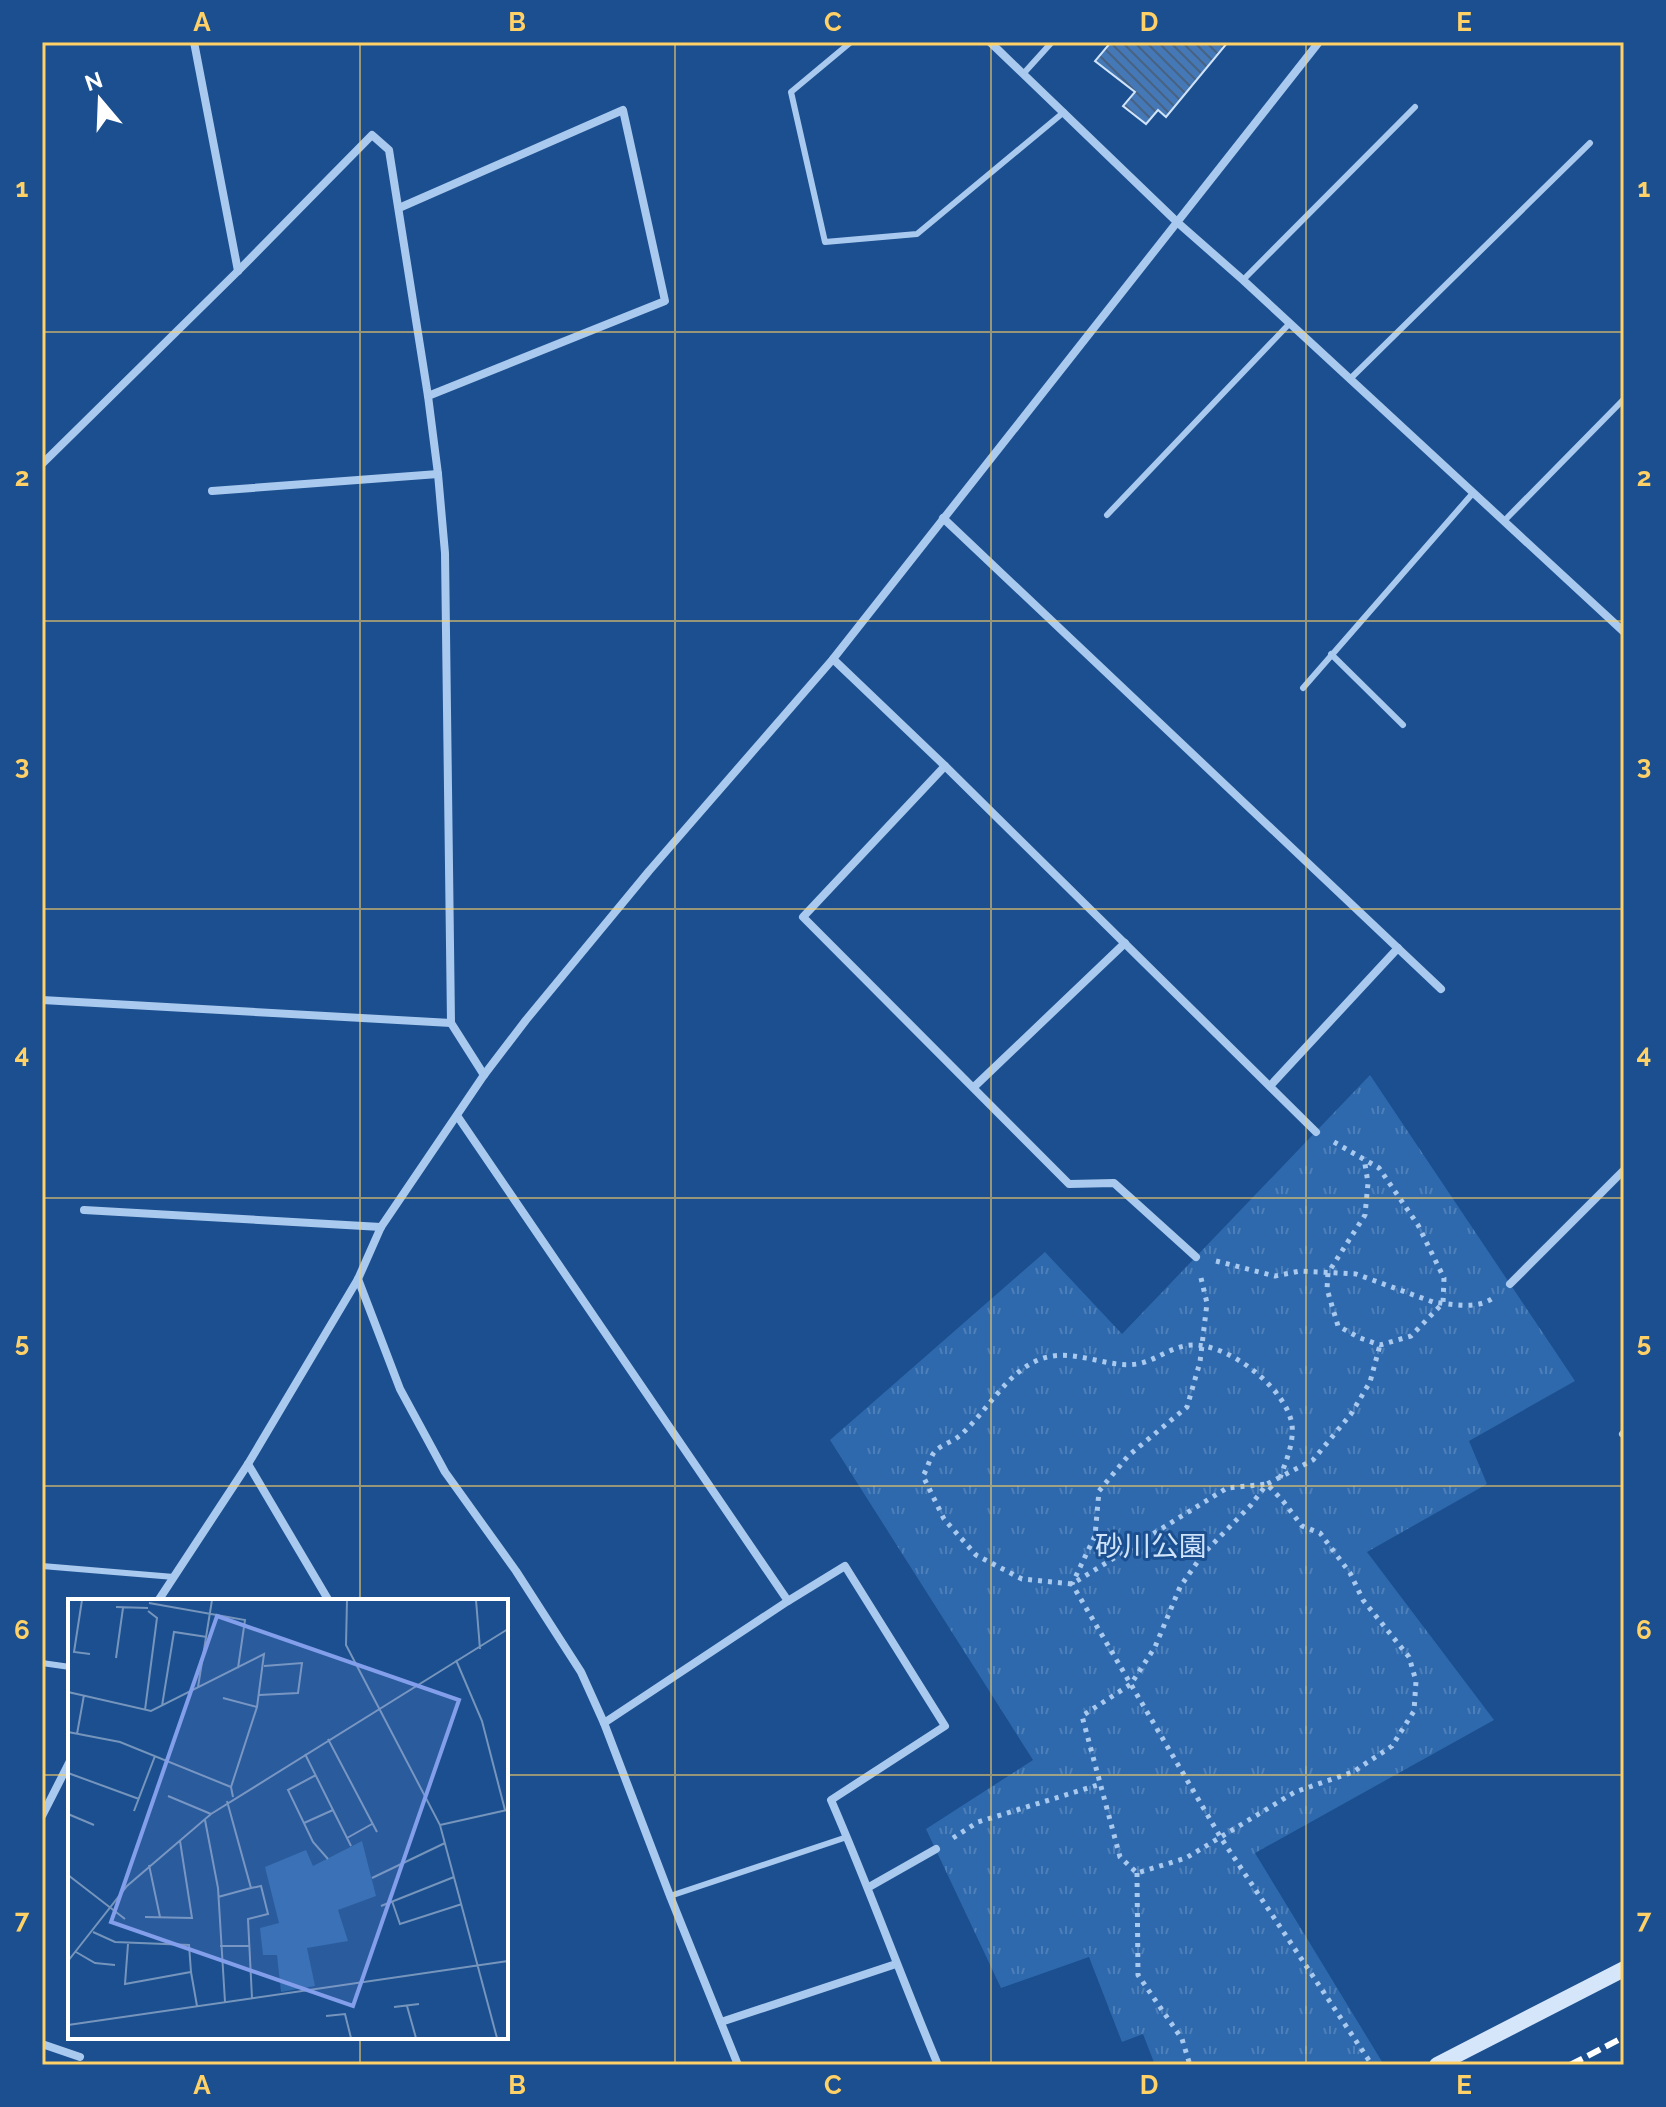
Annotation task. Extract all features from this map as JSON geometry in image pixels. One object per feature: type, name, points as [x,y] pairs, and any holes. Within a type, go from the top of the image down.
[{"type":"street","points":[[194,42],[238,271]]},
{"type":"street","points":[[990,42],[1177,222],[1624,632]]},
{"type":"street","points":[[159,1599],[248,1464],[358,1279],[381,1227],[484,1075],[649,871],[833,659],[1319,42]]},
{"type":"street","points":[[399,208],[623,110],[665,301],[428,396]]},
{"type":"street","points":[[42,464],[372,135],[389,150],[428,396],[445,553],[451,1023],[484,1075]]},
{"type":"street","points":[[212,491],[438,474]]},
{"type":"street","points":[[943,518],[1441,989]]},
{"type":"street","points":[[833,659],[1316,1132]]},
{"type":"street","points":[[945,766],[803,917],[1069,1184],[1114,1183],[1196,1257]]},
{"type":"street","points":[[974,1087],[1125,943]]},
{"type":"street","points":[[1270,1086],[1398,948]]},
{"type":"street","points":[[42,1000],[451,1023]]},
{"type":"street","points":[[458,1117],[788,1601]]},
{"type":"street","points":[[1510,1284],[1624,1170]]},
{"type":"street","points":[[84,1210],[381,1227]]},
{"type":"street","points":[[358,1279],[400,1389],[445,1472],[516,1571],[581,1672],[604,1723],[738,2065]]},
{"type":"street","points":[[248,1464],[328,1599]]},
{"type":"street","points":[[604,1723],[845,1566],[945,1726],[831,1800],[869,1887],[896,1964],[938,2065]]},
{"type":"street","points":[[42,1816],[68,1765]]},
{"type":"street","points":[[869,1887],[936,1849]]},
{"type":"street","points":[[721,2022],[896,1964]]},
{"type":"street","points":[[1437,2065],[1624,1969]]},
{"type":"street","points":[[42,2044],[80,2057]]},
{"type":"lane","points":[[851,42],[791,92],[825,242],[917,234],[1064,112]]},
{"type":"lane","points":[[1024,73],[1052,42]]},
{"type":"lane","points":[[1243,280],[1415,107]]},
{"type":"lane","points":[[1350,379],[1590,143]]},
{"type":"lane","points":[[1107,515],[1290,323]]},
{"type":"lane","points":[[1504,521],[1624,399]]},
{"type":"lane","points":[[1303,688],[1473,493]]},
{"type":"lane","points":[[1331,654],[1403,725]]},
{"type":"lane","points":[[42,1566],[174,1577]]},
{"type":"lane","points":[[42,1663],[68,1667]]},
{"type":"lane","points":[[670,1896],[847,1837]]},
{"type":"path","points":[[1316,1132],[1364,1158],[1379,1168],[1418,1225],[1444,1278],[1443,1303],[1411,1336],[1380,1345],[1338,1326],[1327,1289],[1328,1273],[1365,1215],[1368,1183],[1364,1158]]},
{"type":"path","points":[[1072,1584],[1095,1536],[1099,1491],[1128,1456],[1187,1407],[1200,1362],[1207,1303],[1196,1257],[1275,1276],[1300,1271],[1356,1274],[1433,1302],[1462,1305],[1488,1302],[1510,1284]]},
{"type":"path","points":[[1280,1478],[1291,1448],[1292,1423],[1278,1395],[1242,1361],[1225,1351],[1202,1345],[1164,1352],[1139,1364],[1118,1364],[1074,1355],[1050,1356],[1023,1367],[958,1437],[934,1451],[923,1476],[944,1519],[976,1555],[1022,1579],[1072,1584],[1227,1488],[1267,1484],[1280,1478],[1313,1460],[1351,1414],[1370,1382],[1380,1345]]},
{"type":"path","points":[[1190,2065],[1182,2039],[1138,1975],[1137,1873],[1120,1857],[1082,1716],[1131,1684],[1155,1647],[1180,1587],[1203,1554],[1267,1484]]},
{"type":"path","points":[[1137,1873],[1186,1858],[1295,1792],[1353,1772],[1392,1746],[1414,1711],[1416,1681],[1409,1657],[1363,1600],[1350,1573],[1320,1533],[1302,1526],[1267,1484]]},
{"type":"path","points":[[1072,1584],[1221,1838],[1372,2065]]},
{"type":"path","points":[[936,1849],[978,1822],[1101,1784]]},
{"type":"green space","name":"砂川公園","points":[[1370,1075],[1575,1381],[1469,1441],[1487,1484],[1367,1552],[1494,1720],[1255,1853],[1384,2065],[1155,2065],[1143,2034],[1122,2042],[1089,1957],[1001,1988],[926,1829],[1033,1760],[830,1440],[1045,1252],[1122,1334]]},
{"type":"building","points":[[1111,42],[1228,42],[1166,117],[1158,110],[1146,124],[1123,106],[1135,92],[1095,61]]},
{"type":"railway","points":[[1570,2065],[1624,2037]]}]
